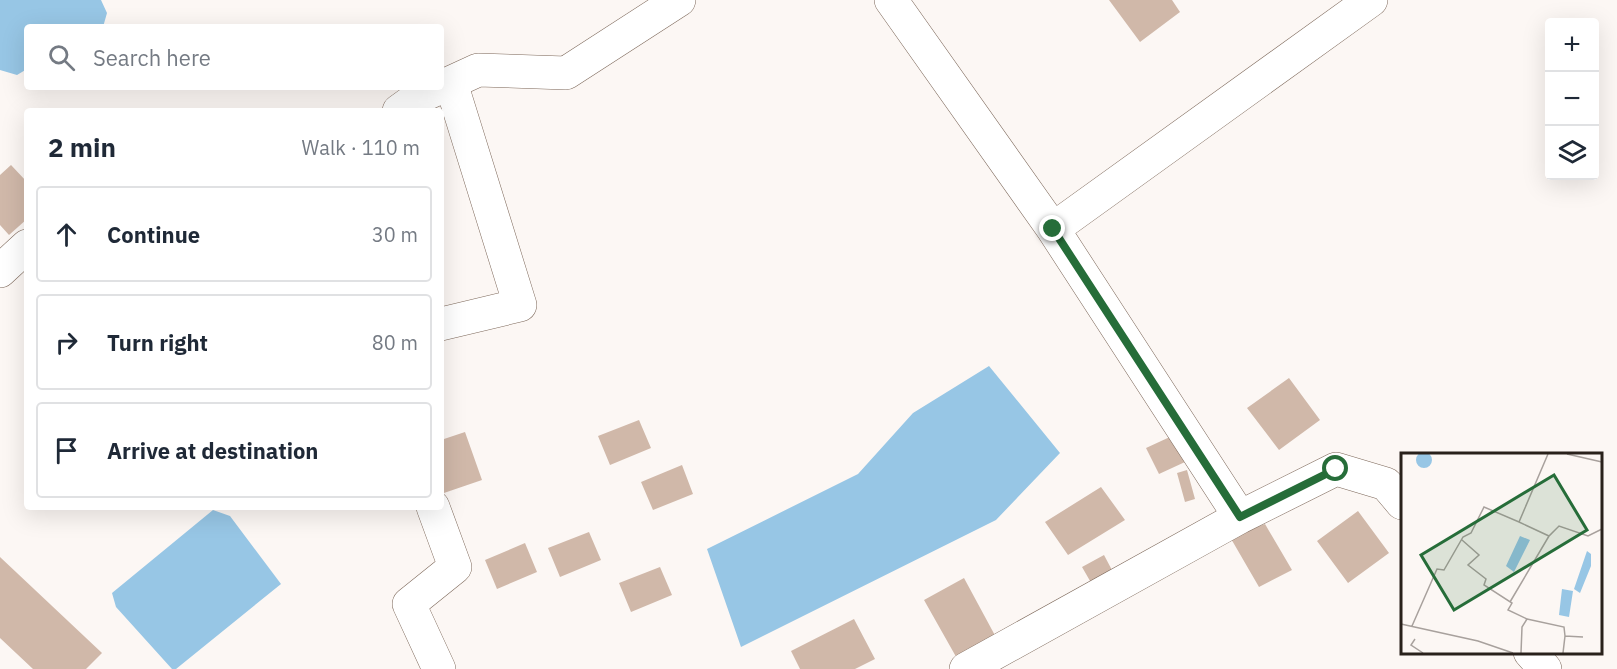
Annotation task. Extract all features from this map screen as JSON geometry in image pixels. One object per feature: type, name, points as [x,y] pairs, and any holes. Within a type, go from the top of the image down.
[{"type":"street","points":[[444,85],[478,70],[566,73],[679,0]]},
{"type":"street","points":[[891,0],[1053,229],[1240,517]]},
{"type":"street","points":[[1053,229],[1371,0]]},
{"type":"street","points":[[444,323],[520,305],[451,82]]},
{"type":"street","points":[[403,108],[434,90]]},
{"type":"street","points":[[0,271],[24,249]]},
{"type":"street","points":[[966,669],[1240,517],[1336,469],[1386,484],[1401,502]]},
{"type":"street","points":[[434,510],[455,567],[409,604],[439,669]]},
{"type":"street","points":[[1532,654],[1545,669]]},
{"type":"water","points":[[0,0],[101,0],[107,13],[104,24],[24,24],[24,71],[17,75],[0,70]]},
{"type":"water","points":[[989,366],[1060,453],[996,520],[741,647],[707,549],[858,474],[913,413]]},
{"type":"water","points":[[213,510],[230,516],[281,584],[176,669],[172,669],[116,607],[112,593]]},
{"type":"building","points":[[1109,0],[1172,0],[1180,12],[1140,42]]},
{"type":"building","points":[[11,165],[24,179],[24,222],[9,235],[0,225],[0,175]]},
{"type":"building","points":[[1289,378],[1320,420],[1279,450],[1247,408]]},
{"type":"building","points":[[639,420],[651,448],[610,465],[598,436]]},
{"type":"building","points":[[465,432],[482,480],[444,493],[444,439]]},
{"type":"building","points":[[1172,436],[1185,462],[1159,474],[1146,448]]},
{"type":"building","points":[[682,465],[693,494],[653,510],[641,482]]},
{"type":"building","points":[[1187,470],[1195,499],[1185,502],[1177,473]]},
{"type":"building","points":[[1101,487],[1125,520],[1068,555],[1045,522]]},
{"type":"building","points":[[1358,511],[1389,553],[1348,583],[1317,541]]},
{"type":"building","points":[[1265,524],[1292,570],[1259,587],[1230,537]]},
{"type":"building","points":[[589,532],[601,560],[560,577],[548,548]]},
{"type":"building","points":[[525,543],[537,572],[497,589],[485,560]]},
{"type":"building","points":[[1104,555],[1122,589],[1101,600],[1082,567]]},
{"type":"building","points":[[0,557],[102,653],[86,669],[33,669],[0,638]]},
{"type":"building","points":[[660,567],[672,595],[631,612],[619,583]]},
{"type":"building","points":[[964,578],[998,641],[959,662],[924,600]]},
{"type":"building","points":[[854,619],[875,659],[855,669],[800,669],[791,651]]},
{"type":"route","points":[[1053,229],[1240,517],[1336,469]]}]
